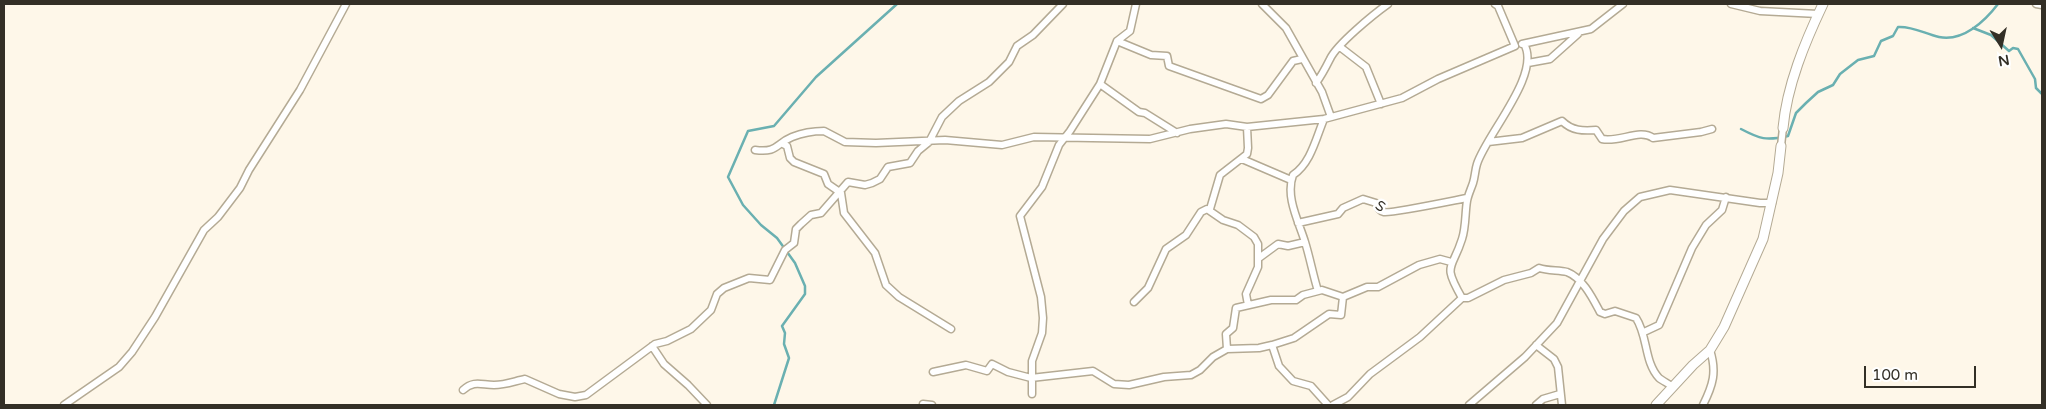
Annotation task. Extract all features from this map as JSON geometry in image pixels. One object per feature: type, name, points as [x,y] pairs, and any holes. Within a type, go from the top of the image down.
[{"type":"street","points":[[64,405],[119,368],[132,352],[155,317],[182,266],[204,230],[218,217],[240,188],[249,170],[300,90],[346,4]]},
{"type":"street","points":[[463,390],[473,383],[494,386],[517,384],[525,379],[559,394],[575,397],[586,395],[622,371],[652,346],[691,329],[710,310],[717,294],[724,288],[749,278],[770,280],[778,268],[785,250],[794,243],[796,229],[807,218],[821,212],[838,191],[851,181],[865,185],[872,183],[880,179],[888,167],[910,163],[918,151],[929,142],[942,117],[959,101],[989,82],[1009,62],[1017,46],[1033,35],[1063,4]]},
{"type":"street","points":[[1032,394],[1032,361],[1042,333],[1043,318],[1041,297],[1020,216],[1042,187],[1059,145],[1100,84],[1117,41],[1130,31],[1136,4]]},
{"type":"street","points":[[1262,4],[1286,28],[1316,83],[1328,118],[1307,160],[1292,180],[1298,223],[1306,242],[1318,291]]},
{"type":"street","points":[[1316,83],[1329,65],[1329,60],[1340,47],[1388,4]]},
{"type":"street","points":[[1497,4],[1515,46]]},
{"type":"street","points":[[756,150],[768,152],[790,138],[824,131],[845,142],[929,142],[945,140],[1002,145],[1034,137],[1140,140],[1190,129],[1226,124],[1246,127],[1328,118],[1402,98],[1438,79],[1515,46],[1578,33],[1600,24],[1623,4]]},
{"type":"street","points":[[1731,4],[1760,11],[1818,14]]},
{"type":"street","points":[[1656,405],[1693,365],[1710,350],[1724,327],[1763,238],[1772,203],[1788,97],[1804,47],[1823,4]]},
{"type":"street","points":[[2036,4],[2042,5]]},
{"type":"street","points":[[1528,63],[1550,59],[1578,33]]},
{"type":"street","points":[[1117,41],[1151,55],[1167,56],[1168,66],[1261,100],[1268,95],[1292,61],[1302,59]]},
{"type":"street","points":[[1462,298],[1449,270],[1462,240],[1467,198],[1474,181],[1476,165],[1517,91],[1528,63],[1529,56],[1524,44]]},
{"type":"street","points":[[1340,47],[1366,67],[1381,104]]},
{"type":"street","points":[[1100,84],[1139,112],[1145,113],[1177,133]]},
{"type":"street","points":[[1488,142],[1522,138],[1562,121],[1568,127],[1579,130],[1596,130],[1602,139],[1611,141],[1640,134],[1648,134],[1653,138],[1712,129]]},
{"type":"street","points":[[1210,209],[1220,175],[1242,159],[1248,148],[1246,127]]},
{"type":"street","points":[[783,144],[787,146],[790,158],[794,162],[824,174],[828,184],[841,193],[844,213],[876,253],[886,285],[900,297],[951,329]]},
{"type":"street","points":[[1242,159],[1292,180]]},
{"type":"street","points":[[1469,405],[1536,345],[1557,323],[1603,239],[1624,212],[1640,196],[1670,190],[1726,197],[1760,204],[1772,203]]},
{"type":"street","points":[[1644,332],[1659,326],[1692,248],[1706,225],[1722,210],[1726,197]]},
{"type":"street","name":"S","points":[[1298,223],[1338,214],[1343,208],[1363,199],[1376,203],[1381,211],[1385,213],[1393,213],[1467,198]]},
{"type":"street","points":[[1134,302],[1148,288],[1166,248],[1186,235],[1204,209],[1210,209],[1223,220],[1238,225],[1254,237],[1260,258],[1255,276],[1246,294],[1248,305]]},
{"type":"street","points":[[1260,258],[1278,244],[1288,246],[1306,242]]},
{"type":"street","points":[[1227,348],[1226,334],[1233,328],[1235,310],[1248,305],[1280,299],[1296,300],[1303,295],[1322,290],[1343,297],[1367,287],[1378,287],[1419,265],[1445,258],[1451,262]]},
{"type":"street","points":[[1333,405],[1344,403],[1370,374],[1420,337],[1462,298],[1468,298],[1504,280],[1531,273],[1539,268],[1552,272],[1567,272],[1579,280],[1600,312],[1615,311],[1636,318],[1644,332],[1646,349],[1654,367],[1660,378],[1673,387]]},
{"type":"street","points":[[933,372],[966,365],[987,371],[992,364],[1008,372],[1031,378],[1093,371],[1114,384],[1129,385],[1164,377],[1191,375],[1227,348],[1259,348],[1272,345],[1294,338],[1329,314],[1341,315],[1343,297]]},
{"type":"street","points":[[1272,345],[1279,366],[1293,381],[1311,386],[1328,405]]},
{"type":"street","points":[[1536,345],[1554,359],[1558,368],[1562,405]]},
{"type":"street","points":[[652,346],[664,364],[688,385],[706,405]]},
{"type":"street","points":[[1704,405],[1712,388],[1715,371],[1710,350]]},
{"type":"street","points":[[1536,405],[1543,399],[1560,394]]},
{"type":"street","points":[[924,404],[932,405]]},
{"type":"waterway","points":[[774,405],[789,358],[784,344],[785,333],[782,326],[805,294],[805,286],[795,263],[777,238],[761,225],[743,205],[728,177],[748,131],[774,126],[816,77],[897,4]]},
{"type":"waterway","points":[[1741,129],[1763,138],[1788,136],[1796,113],[1806,103],[1818,92],[1833,85],[1840,74],[1858,60],[1874,56],[1881,41],[1893,36],[1898,27],[1914,29],[1939,37],[1957,36],[1973,29],[1998,4]]},
{"type":"waterway","points":[[1973,28],[1991,35],[2009,51],[2013,48],[2018,49],[2035,79],[2036,88],[2042,94]]}]
